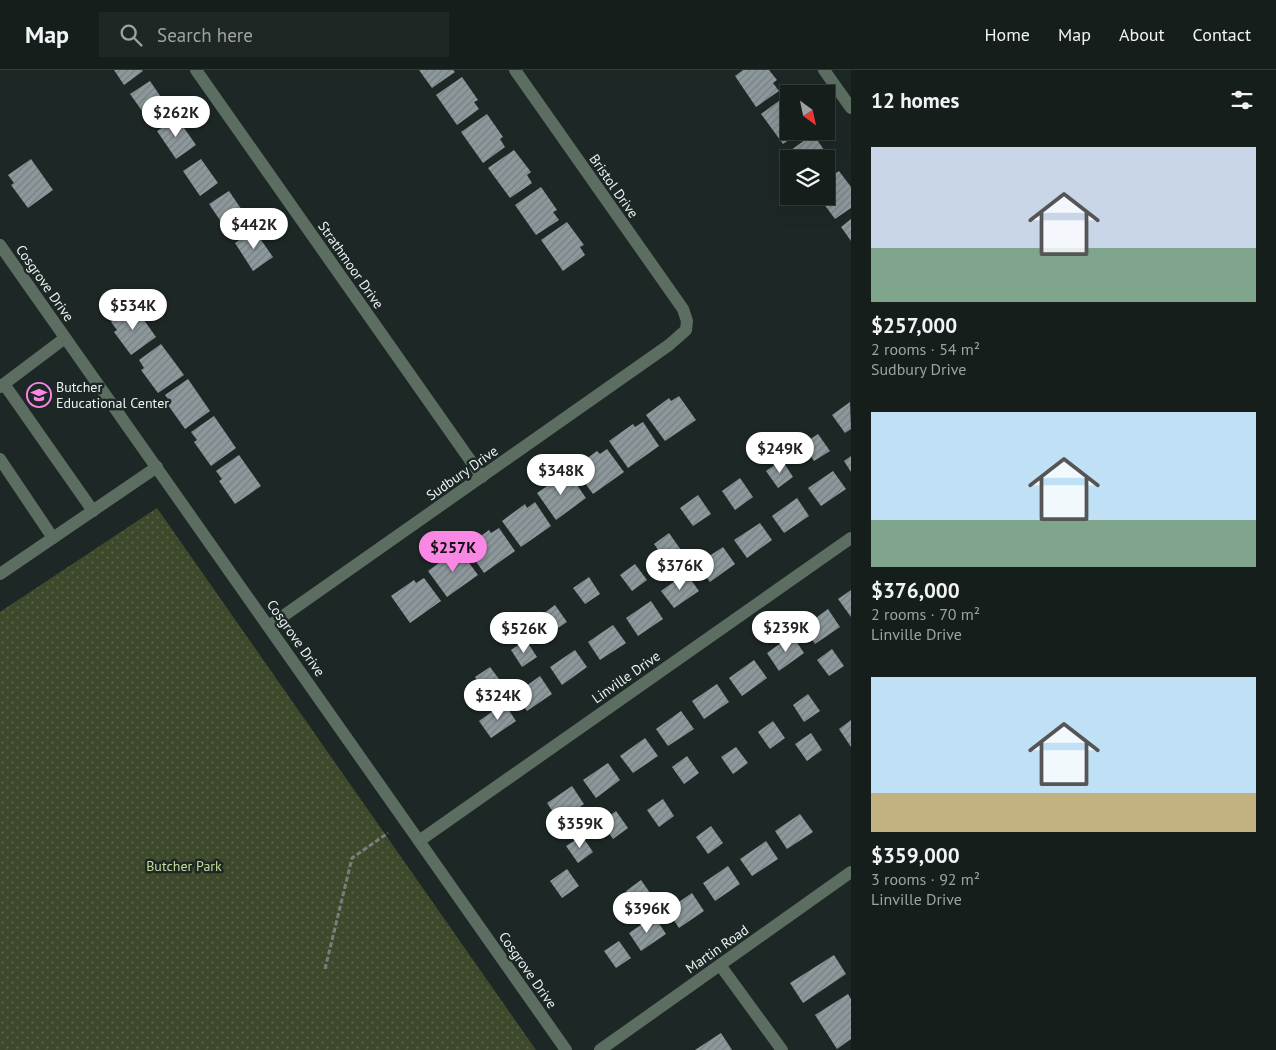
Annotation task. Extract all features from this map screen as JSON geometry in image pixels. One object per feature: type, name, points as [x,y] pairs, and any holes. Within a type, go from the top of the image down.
[{"type":"street","name":"Strathmoor Drive","points":[[196,70],[482,477]]},
{"type":"street","points":[[824,70],[851,108]]},
{"type":"street","name":"Bristol Drive","points":[[518,71],[683,308],[687,321]]},
{"type":"street","name":"Cosgrove Drive","points":[[0,245],[566,1050]]},
{"type":"street","name":"Sudbury Drive","points":[[269,626],[679,338],[686,330],[687,321]]},
{"type":"street","points":[[65,338],[2,385],[93,511]]},
{"type":"street","points":[[0,459],[53,538]]},
{"type":"street","points":[[0,574],[157,467]]},
{"type":"street","name":"Linville Drive","points":[[419,841],[851,538]]},
{"type":"street","name":"Martin Road","points":[[600,1050],[851,872]]},
{"type":"street","points":[[720,965],[782,1050]]},
{"type":"path","points":[[325,969],[352,858],[388,833]]},
{"type":"green space","name":"Butcher Park","points":[[157,508],[536,1050],[0,1050],[0,612]]},
{"type":"building","points":[[114,70],[142,70],[143,71],[124,85]]},
{"type":"building","points":[[419,70],[453,70],[455,72],[432,88]]},
{"type":"building","points":[[743,70],[769,70],[777,80],[773,83],[779,91],[756,107],[735,76]]},
{"type":"building","points":[[462,77],[478,100],[474,102],[479,109],[457,125],[436,95]]},
{"type":"building","points":[[150,81],[169,109],[150,122],[130,94]]},
{"type":"building","points":[[780,100],[780,140],[761,114]]},
{"type":"building","points":[[487,114],[503,137],[500,139],[505,147],[483,163],[461,132]]},
{"type":"building","points":[[177,118],[196,145],[176,159],[157,131]]},
{"type":"building","points":[[780,140],[789,140],[783,144]]},
{"type":"building","points":[[805,140],[817,140],[824,150],[791,150]]},
{"type":"building","points":[[514,150],[531,172],[527,175],[532,183],[510,198],[488,168]]},
{"type":"building","points":[[31,159],[53,190],[28,208],[11,185],[14,183],[8,175]]},
{"type":"building","points":[[201,159],[218,183],[200,196],[183,171]]},
{"type":"building","points":[[839,171],[851,187],[851,208],[835,219],[825,205],[835,205],[835,174]]},
{"type":"building","points":[[541,187],[557,210],[553,212],[559,220],[536,235],[515,205]]},
{"type":"building","points":[[229,191],[248,219],[228,232],[209,204]]},
{"type":"building","points":[[851,219],[851,241],[841,227]]},
{"type":"building","points":[[567,222],[584,245],[580,247],[585,255],[563,271],[541,240]]},
{"type":"building","points":[[254,230],[273,257],[253,271],[235,243]]},
{"type":"building","points":[[134,306],[156,337],[131,355],[114,332],[117,330],[111,322]]},
{"type":"building","points":[[161,344],[184,375],[158,393],[141,370],[144,368],[139,360]]},
{"type":"building","points":[[188,379],[210,411],[185,429],[168,405],[171,403],[165,395]]},
{"type":"building","points":[[679,396],[696,420],[665,441],[646,415],[669,398],[671,401]]},
{"type":"building","points":[[850,402],[851,429],[845,433],[832,415]]},
{"type":"building","points":[[214,416],[236,448],[211,466],[194,442],[197,440],[191,432]]},
{"type":"building","points":[[643,422],[659,446],[628,468],[609,441],[633,424],[635,427]]},
{"type":"building","points":[[818,434],[830,451],[814,461],[803,444]]},
{"type":"building","points":[[607,449],[624,472],[593,494],[574,468],[597,451],[600,454]]},
{"type":"building","points":[[239,455],[261,486],[235,504],[219,481],[222,479],[216,471]]},
{"type":"building","points":[[851,456],[851,472],[844,461]]},
{"type":"building","points":[[782,460],[793,477],[778,488],[766,471]]},
{"type":"building","points":[[833,471],[846,489],[821,506],[808,488]]},
{"type":"building","points":[[570,475],[586,498],[556,520],[537,493],[560,477],[562,480]]},
{"type":"building","points":[[740,478],[753,497],[735,510],[722,491]]},
{"type":"building","points":[[698,495],[711,514],[693,526],[680,508]]},
{"type":"building","points":[[797,498],[809,516],[784,533],[772,516]]},
{"type":"building","points":[[535,502],[551,526],[521,547],[502,521],[525,504],[527,508]]},
{"type":"building","points":[[760,523],[772,540],[747,558],[734,540]]},
{"type":"building","points":[[499,528],[515,551],[484,573],[466,547],[489,530],[491,533]]},
{"type":"building","points":[[669,533],[681,550],[666,561],[654,544]]},
{"type":"building","points":[[723,547],[735,564],[710,582],[697,564]]},
{"type":"building","points":[[461,552],[478,575],[447,597],[428,571],[451,554],[454,557]]},
{"type":"building","points":[[635,564],[647,580],[632,591],[620,575]]},
{"type":"building","points":[[686,573],[699,591],[674,608],[661,591]]},
{"type":"building","points":[[589,577],[600,594],[585,604],[573,588]]},
{"type":"building","points":[[424,578],[441,601],[410,623],[391,596],[414,580],[416,583]]},
{"type":"building","points":[[851,590],[851,617],[838,599]]},
{"type":"building","points":[[651,601],[663,619],[638,636],[626,618]]},
{"type":"building","points":[[555,605],[567,622],[552,632],[540,616]]},
{"type":"building","points":[[828,609],[840,627],[815,644],[803,627]]},
{"type":"building","points":[[613,625],[626,643],[600,660],[588,642]]},
{"type":"building","points":[[792,635],[804,653],[779,671],[767,653]]},
{"type":"building","points":[[526,640],[537,657],[522,667],[511,650]]},
{"type":"building","points":[[832,649],[844,666],[829,676],[817,660]]},
{"type":"building","points":[[575,650],[587,667],[562,685],[550,667]]},
{"type":"building","points":[[754,660],[767,678],[742,696],[729,678]]},
{"type":"building","points":[[490,667],[502,683],[486,694],[475,677]]},
{"type":"building","points":[[540,676],[552,694],[527,711],[515,694]]},
{"type":"building","points":[[717,684],[729,702],[704,719],[692,701]]},
{"type":"building","points":[[808,694],[820,711],[804,722],[793,705]]},
{"type":"building","points":[[504,703],[516,721],[491,738],[479,721]]},
{"type":"building","points":[[681,711],[694,729],[668,746],[656,729]]},
{"type":"building","points":[[851,720],[851,747],[839,729]]},
{"type":"building","points":[[773,721],[785,738],[770,749],[758,732]]},
{"type":"building","points":[[811,733],[822,750],[807,761],[795,744]]},
{"type":"building","points":[[645,738],[658,756],[633,773],[620,756]]},
{"type":"building","points":[[736,747],[748,763],[733,774],[721,757]]},
{"type":"building","points":[[687,756],[699,773],[684,784],[672,767]]},
{"type":"building","points":[[608,763],[620,780],[596,798],[583,780]]},
{"type":"building","points":[[572,786],[584,804],[559,821],[547,803]]},
{"type":"building","points":[[663,799],[674,816],[659,827],[647,810]]},
{"type":"building","points":[[616,811],[628,828],[613,839],[601,822]]},
{"type":"building","points":[[800,814],[813,832],[787,849],[775,831]]},
{"type":"building","points":[[711,826],[723,843],[708,854],[696,837]]},
{"type":"building","points":[[582,836],[593,852],[578,863],[566,846]]},
{"type":"building","points":[[766,841],[778,859],[752,876],[740,859]]},
{"type":"building","points":[[728,866],[740,884],[715,901],[703,883]]},
{"type":"building","points":[[567,869],[579,886],[562,898],[550,881]]},
{"type":"building","points":[[641,880],[653,897],[638,908],[626,891]]},
{"type":"building","points":[[692,893],[704,911],[679,928],[667,910]]},
{"type":"building","points":[[654,916],[666,934],[641,951],[629,933]]},
{"type":"building","points":[[619,941],[631,958],[616,968],[604,951]]},
{"type":"building","points":[[834,955],[846,974],[803,1003],[790,983]]},
{"type":"building","points":[[848,994],[851,999],[851,1039],[837,1049],[815,1015]]},
{"type":"building","points":[[721,1033],[732,1050],[695,1050]]},
{"type":"place","name":"Butcher Educational Center","points":[[39,395]]}]
